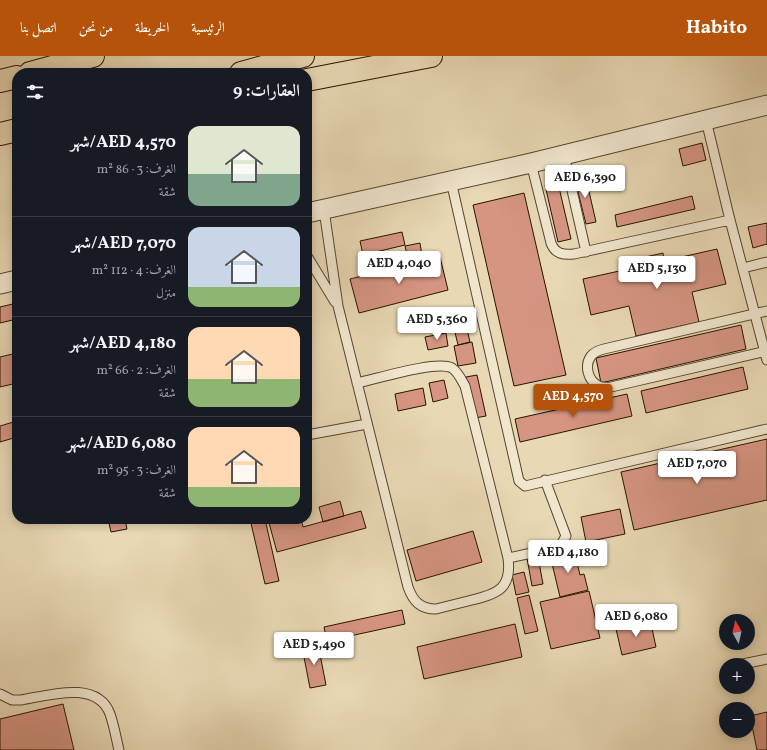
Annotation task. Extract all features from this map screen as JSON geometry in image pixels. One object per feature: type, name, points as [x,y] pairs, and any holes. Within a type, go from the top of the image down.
[{"type":"highway","points":[[49,68],[93,56]]},
{"type":"highway","points":[[259,68],[303,56]]},
{"type":"highway","points":[[312,79],[431,56]]},
{"type":"highway","points":[[0,81],[12,77]]},
{"type":"highway","points":[[0,134],[12,131]]},
{"type":"street","points":[[316,212],[531,163],[767,105]]},
{"type":"street","points":[[0,284],[12,281]]},
{"type":"lane","points":[[706,120],[730,220],[743,268],[755,314],[766,355],[611,387],[598,386],[590,378],[588,372],[590,357],[597,351],[604,349],[755,314],[767,311]]},
{"type":"lane","points":[[564,155],[586,252]]},
{"type":"lane","points":[[531,163],[552,247],[557,252],[564,255],[586,252],[730,220]]},
{"type":"lane","points":[[451,181],[519,481],[525,486],[767,429]]},
{"type":"lane","points":[[316,212],[338,306],[367,424],[411,596],[422,607],[436,609],[489,596],[501,590],[506,583],[509,572],[508,558],[465,386],[456,371],[450,368],[432,366],[357,383]]},
{"type":"lane","points":[[743,268],[767,262]]},
{"type":"lane","points":[[312,264],[338,306]]},
{"type":"lane","points":[[312,434],[367,424]]},
{"type":"lane","points":[[508,558],[550,549],[561,545],[566,536],[546,480]]},
{"type":"lane","points":[[755,662],[767,659]]},
{"type":"lane","points":[[0,694],[12,700],[75,692],[85,693],[96,697],[104,704],[110,713],[119,750]]},
{"type":"building","points":[[702,143],[706,160],[683,166],[679,149]]},
{"type":"building","points":[[585,174],[596,222],[586,224],[574,176]]},
{"type":"building","points":[[558,183],[571,239],[558,242],[545,185]]},
{"type":"building","points":[[524,193],[566,375],[514,386],[473,205]]},
{"type":"building","points":[[692,196],[695,209],[617,227],[615,215]]},
{"type":"building","points":[[767,223],[767,244],[753,248],[748,227]]},
{"type":"building","points":[[402,232],[405,245],[363,255],[360,241]]},
{"type":"building","points":[[420,243],[422,256],[408,259],[405,246]]},
{"type":"building","points":[[717,249],[726,284],[692,292],[699,322],[636,336],[629,306],[591,315],[583,279],[633,268],[632,260],[663,253],[664,261]]},
{"type":"building","points":[[440,257],[448,290],[359,313],[350,279]]},
{"type":"building","points":[[12,304],[12,320],[0,323],[0,307]]},
{"type":"building","points":[[465,321],[470,342],[458,345],[453,324]]},
{"type":"building","points":[[741,325],[746,349],[601,383],[596,358]]},
{"type":"building","points":[[446,333],[448,346],[428,350],[425,337]]},
{"type":"building","points":[[472,342],[476,363],[458,366],[454,346]]},
{"type":"building","points":[[12,354],[12,384],[0,387],[0,357]]},
{"type":"building","points":[[743,367],[748,389],[646,413],[641,391]]},
{"type":"building","points":[[477,375],[486,416],[475,418],[466,377]]},
{"type":"building","points":[[444,380],[448,398],[433,402],[429,383]]},
{"type":"building","points":[[423,388],[426,405],[398,411],[395,394]]},
{"type":"building","points":[[627,394],[632,416],[520,442],[515,419]]},
{"type":"building","points":[[12,422],[12,438],[0,442],[0,426]]},
{"type":"building","points":[[767,439],[767,500],[634,530],[621,472]]},
{"type":"building","points":[[340,501],[344,516],[323,522],[319,507]]},
{"type":"building","points":[[620,509],[625,534],[586,542],[581,517]]},
{"type":"building","points":[[361,511],[366,528],[277,552],[269,524],[302,524],[303,527]]},
{"type":"building","points":[[109,524],[126,524],[127,529],[111,532]]},
{"type":"building","points":[[251,524],[266,524],[279,581],[265,584]]},
{"type":"building","points":[[473,531],[482,562],[416,581],[407,550]]},
{"type":"building","points":[[574,550],[580,575],[584,574],[588,590],[560,597],[550,555]]},
{"type":"building","points":[[538,557],[543,584],[532,586],[527,558]]},
{"type":"building","points":[[524,572],[529,592],[516,595],[512,575]]},
{"type":"building","points":[[589,591],[600,638],[551,649],[540,602]]},
{"type":"building","points":[[529,595],[538,631],[525,634],[517,598]]},
{"type":"building","points":[[402,610],[405,624],[327,641],[324,627]]},
{"type":"building","points":[[644,622],[645,625],[651,624],[656,647],[622,655],[616,629]]},
{"type":"building","points":[[515,624],[522,657],[424,679],[417,647]]},
{"type":"building","points":[[318,644],[326,685],[310,688],[302,647]]},
{"type":"building","points":[[63,704],[74,750],[0,750],[0,719]]},
{"type":"building","points":[[767,712],[767,750],[757,750],[755,738],[755,715]]}]
